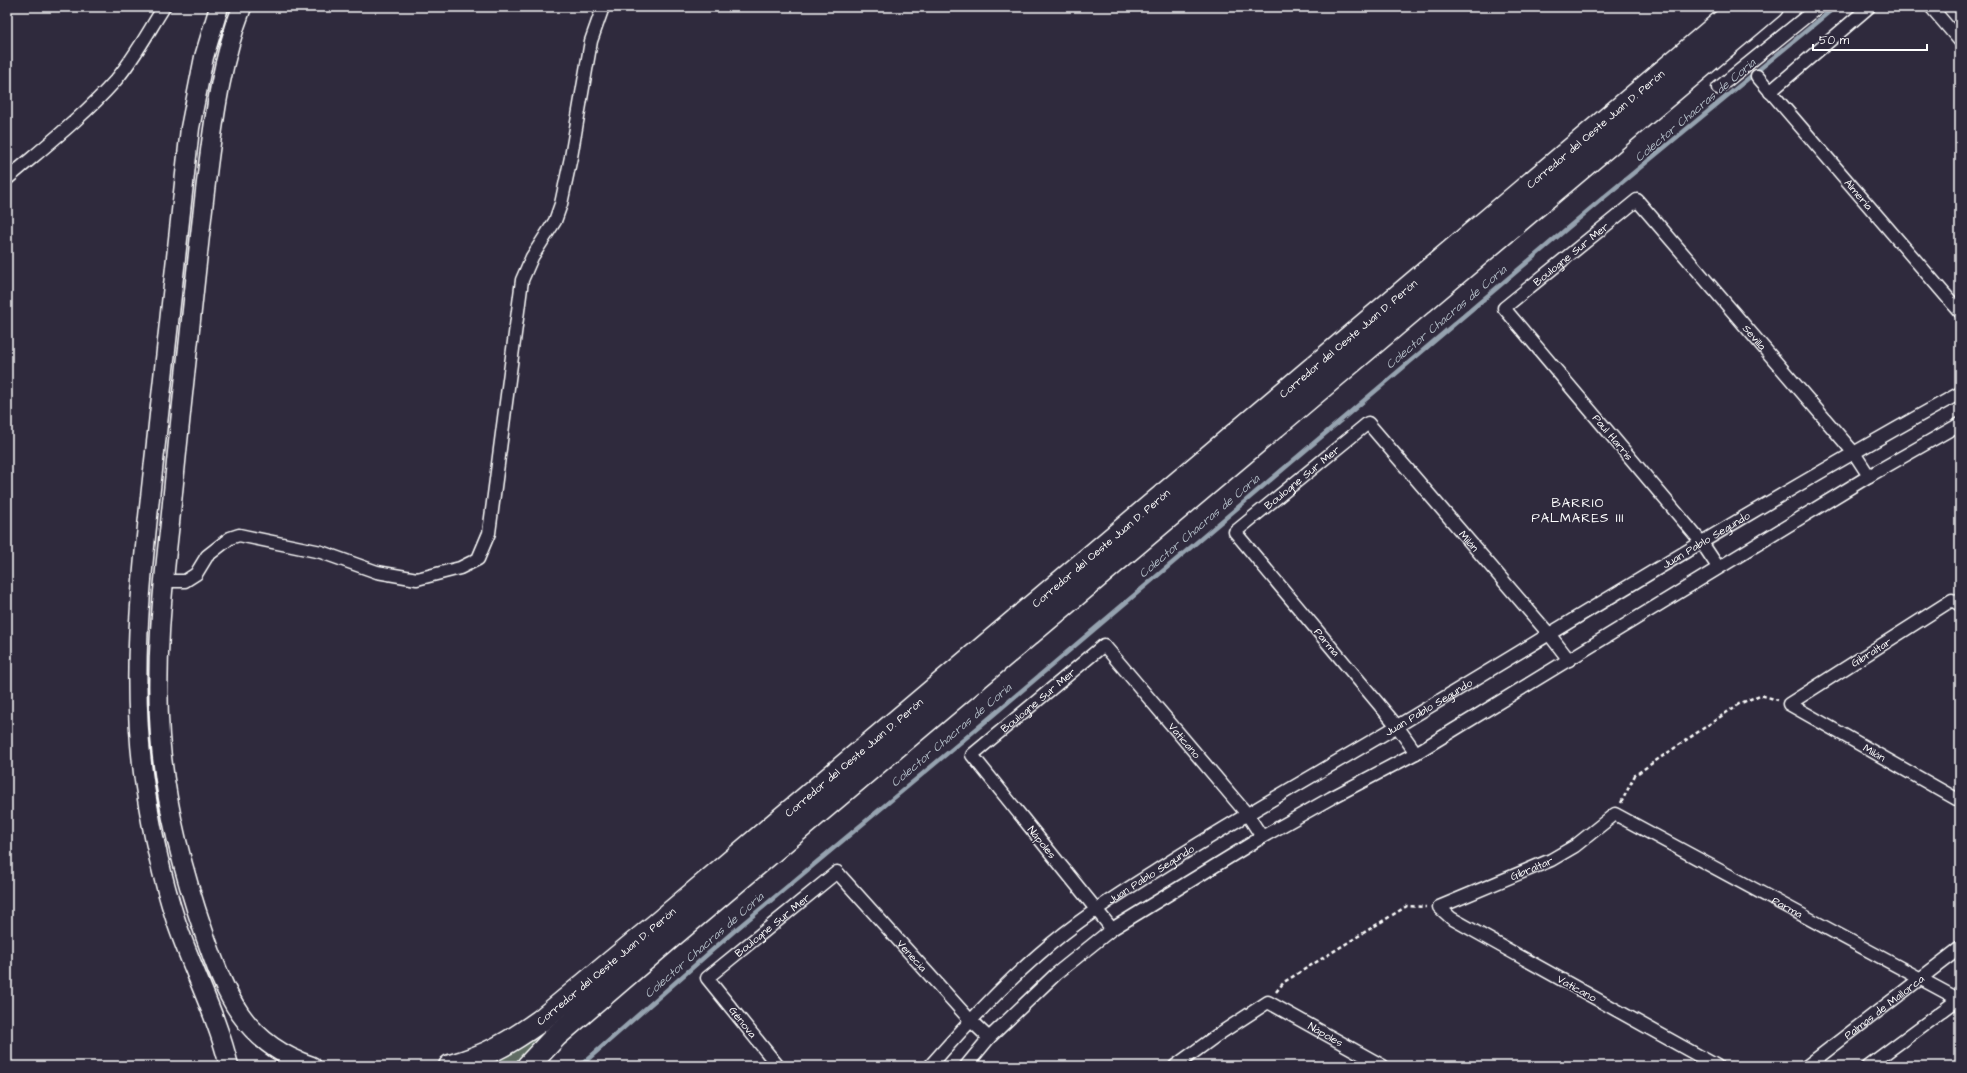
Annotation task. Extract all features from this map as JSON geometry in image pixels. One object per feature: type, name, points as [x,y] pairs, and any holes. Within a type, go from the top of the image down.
[{"type":"highway","name":"Corredor del Oeste Juan D. Perón","points":[[450,1066],[485,1055],[520,1035],[540,1021],[676,908],[1739,7]]},
{"type":"highway","name":"Corredor del Oeste Juan D. Perón","points":[[528,1066],[556,1036],[671,937],[1772,7]]},
{"type":"main road","points":[[219,7],[204,57],[190,128],[142,583],[138,645],[137,700],[145,783],[164,881],[174,917],[220,1035],[230,1066]]},
{"type":"main road","points":[[242,7],[226,57],[217,99],[197,258],[164,581],[158,665],[160,738],[170,811],[189,886],[215,965],[231,1001],[238,1013],[258,1035],[272,1046],[312,1066]]},
{"type":"street","points":[[7,180],[81,114],[116,80],[164,7]]},
{"type":"street","points":[[164,581],[185,581],[196,574],[207,556],[230,538],[239,535],[321,552],[378,572],[417,579],[460,568],[478,559],[489,533],[522,280],[532,257],[555,220],[561,204],[571,157],[591,41],[603,7]]},
{"type":"street","points":[[1718,88],[1818,7]]},
{"type":"street","points":[[1770,92],[1869,7]]},
{"type":"street","points":[[1931,7],[1960,41]]},
{"type":"street","name":"Almería","points":[[1757,76],[1960,312]]},
{"type":"street","name":"Boulogne Sur Mer","points":[[1504,308],[1637,200]]},
{"type":"street","name":"Sevilla","points":[[1637,200],[1854,453],[1869,476]]},
{"type":"street","name":"Paul Harris","points":[[1504,308],[1702,543],[1718,567]]},
{"type":"street","name":"Juan Pablo Segundo","points":[[930,1066],[970,1020],[1038,954],[1097,909],[1203,840],[1854,453],[1960,393]]},
{"type":"street","name":"Boulogne Sur Mer","points":[[1235,532],[1368,423]]},
{"type":"street","name":"Milán","points":[[1368,423],[1549,634],[1569,660]]},
{"type":"street","points":[[966,1066],[989,1038],[1056,974],[1112,929],[1262,837],[1416,753],[1718,567],[1869,476],[1960,424]]},
{"type":"street","name":"Parma","points":[[1235,532],[1397,726],[1416,753]]},
{"type":"street","name":"Gibraltar","points":[[1789,704],[1956,603]]},
{"type":"street","name":"Boulogne Sur Mer","points":[[972,755],[1104,645]]},
{"type":"street","name":"Vaticano","points":[[1104,645],[1247,814],[1262,837]]},
{"type":"street","name":"Milán","points":[[1789,704],[1960,801]]},
{"type":"street","name":"Nápoles","points":[[972,755],[1112,929]]},
{"type":"street","name":"Parma","points":[[1615,814],[1959,999]]},
{"type":"street","name":"Gibraltar","points":[[1439,907],[1551,860],[1575,846],[1615,814]]},
{"type":"street","name":"Boulogne Sur Mer","points":[[707,978],[837,872]]},
{"type":"street","name":"Venecia","points":[[837,872],[970,1020],[989,1038]]},
{"type":"street","name":"Vaticano","points":[[1439,907],[1451,918],[1717,1066]]},
{"type":"street","name":"Palmas de Mallorca","points":[[1807,1066],[1960,948]]},
{"type":"street","name":"Génova","points":[[707,978],[778,1066]]},
{"type":"street","points":[[1868,1066],[1959,999]]},
{"type":"street","points":[[1175,1066],[1216,1036],[1268,1002]]},
{"type":"street","name":"Nápoles","points":[[1268,1002],[1383,1066]]},
{"type":"path","points":[[1615,814],[1635,774],[1739,704],[1760,695],[1789,704]]},
{"type":"path","points":[[1268,1002],[1284,982],[1407,906],[1439,907]]},
{"type":"shaded area","points":[[552,1026],[515,1066],[471,1066]]},
{"type":"waterway","name":"Colector Chacras de Coria","points":[[580,1066],[733,932],[980,726],[1603,198],[1835,7]]},
{"type":"district","name":"BARRIO PALMARES III","points":[[1578,510]]}]
